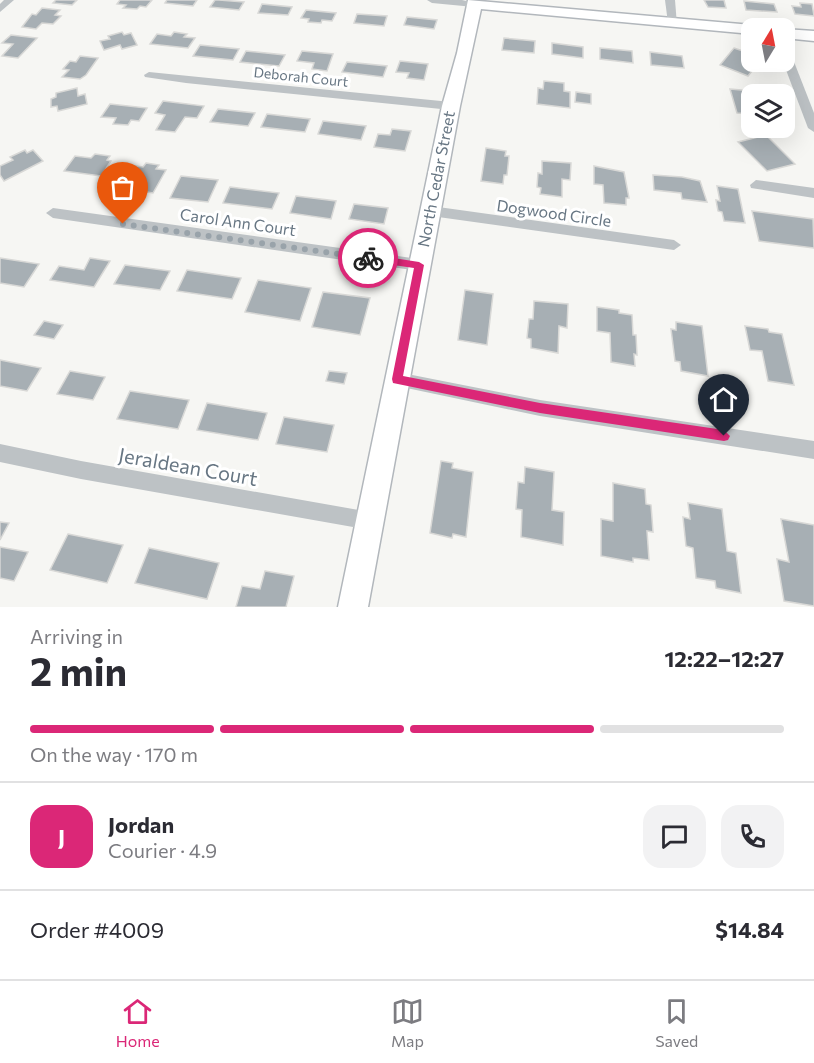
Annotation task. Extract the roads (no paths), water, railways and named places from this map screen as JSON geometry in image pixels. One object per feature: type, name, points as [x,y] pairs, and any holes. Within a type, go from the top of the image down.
[{"type":"street","points":[[0,9],[9,0]]},
{"type":"street","points":[[432,0],[474,2],[741,29]]},
{"type":"street","points":[[670,0],[673,23]]},
{"type":"street","name":"North Cedar Street","points":[[353,607],[419,265],[474,2]]},
{"type":"street","points":[[795,34],[814,36]]},
{"type":"street","points":[[793,72],[814,128]]},
{"type":"street","name":"Deborah Court","points":[[149,75],[197,82],[451,106]]},
{"type":"street","points":[[756,185],[814,193]]},
{"type":"street","name":"Dogwood Circle","points":[[431,211],[674,245]]},
{"type":"street","name":"Carol Ann Court","points":[[53,213],[419,265]]},
{"type":"street","points":[[397,379],[540,408],[814,450]]},
{"type":"street","name":"Jeraldean Court","points":[[0,453],[81,470],[370,521]]}]
